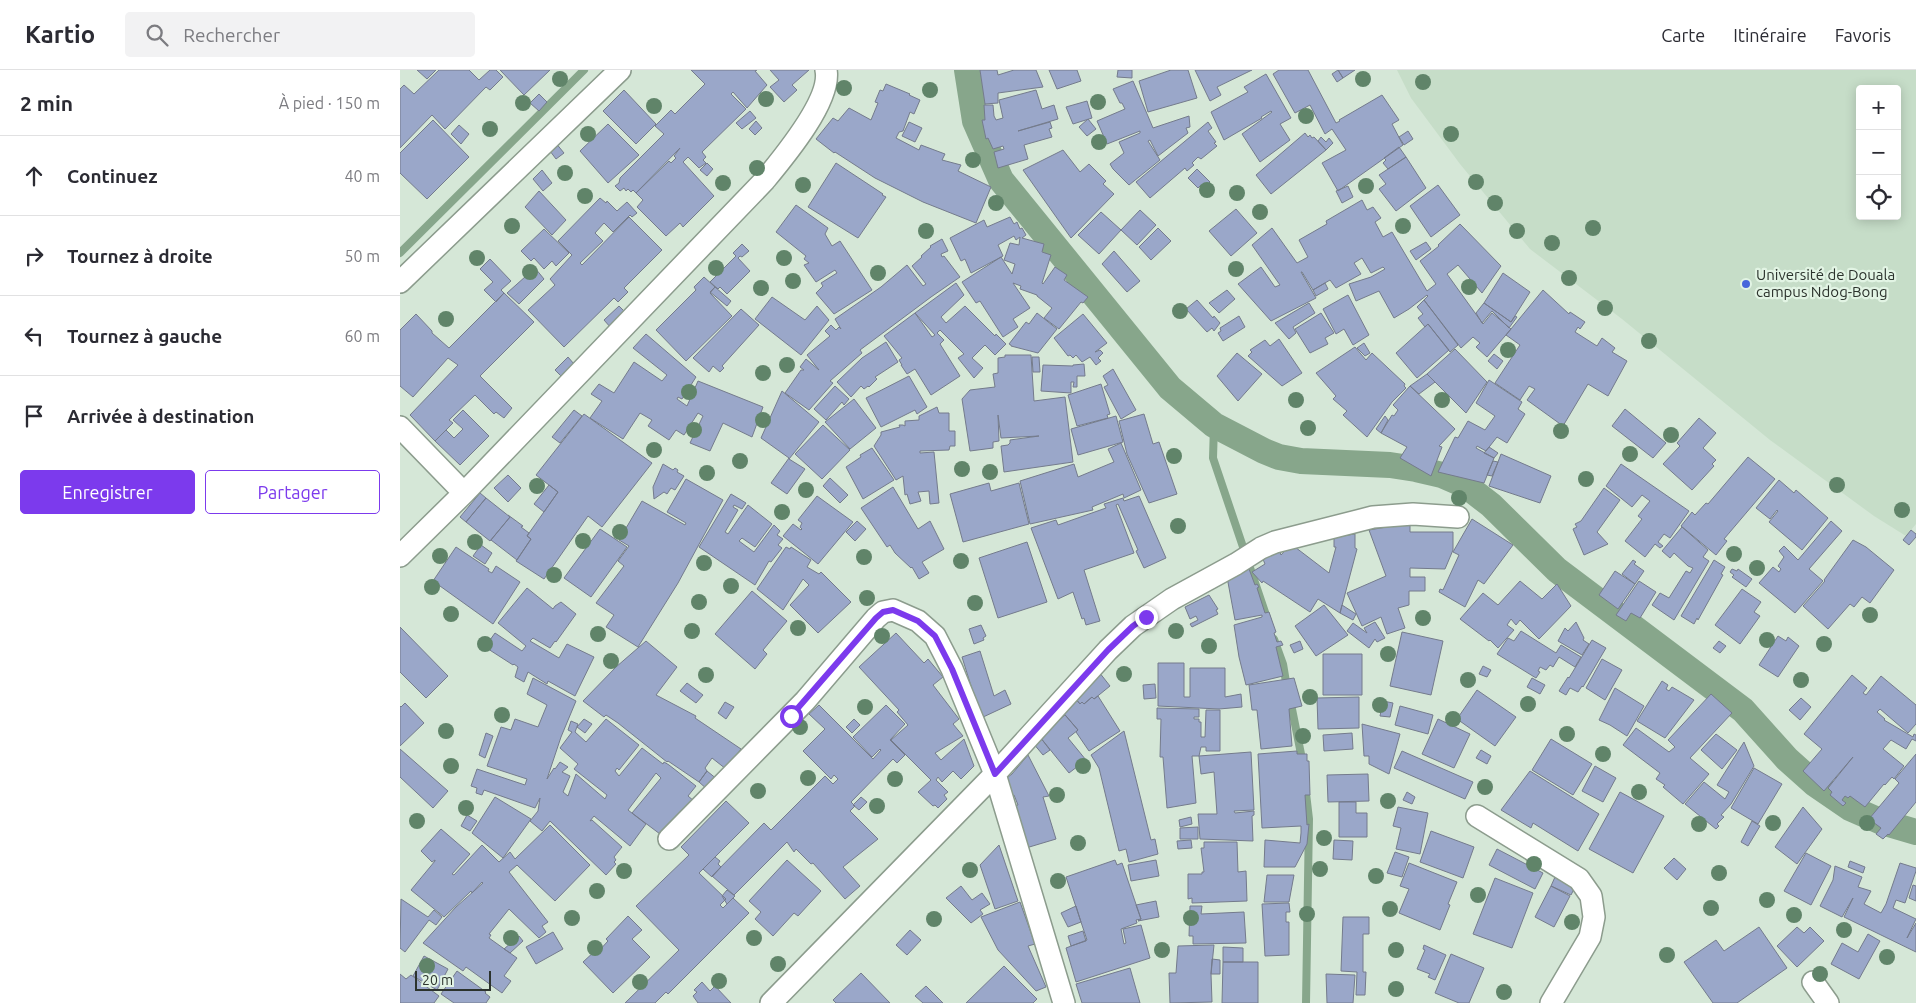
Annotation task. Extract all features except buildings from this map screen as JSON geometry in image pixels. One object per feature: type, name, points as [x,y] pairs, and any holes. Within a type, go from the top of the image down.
[{"type":"street","points":[[400,282],[620,70]]},
{"type":"street","points":[[400,556],[464,493],[764,180],[798,140],[824,90],[826,70]]},
{"type":"street","points":[[400,427],[464,493]]},
{"type":"street","points":[[771,1003],[995,774],[1108,650],[1133,626],[1172,599],[1261,548],[1275,542],[1373,517],[1413,514],[1458,517]]},
{"type":"street","points":[[669,839],[805,701],[883,612],[893,610],[918,621],[935,636],[952,669],[995,774],[1064,1003]]},
{"type":"street","points":[[1477,816],[1579,879],[1591,896],[1594,916],[1590,937],[1561,998]]},
{"type":"street","points":[[1813,982],[1828,1003]]},
{"type":"shaded area","name":"Université de Douala campus Ndog-Bong","points":[[1397,70],[1916,70],[1916,524],[1906,536],[1874,516],[1770,440],[1622,319],[1530,249],[1460,164],[1411,98]]},
{"type":"waterway","points":[[400,253],[584,70]]},
{"type":"waterway","points":[[967,70],[975,121],[1001,180],[1170,388],[1214,425],[1279,457],[1301,461],[1390,465],[1442,475],[1465,485],[1491,505],[1557,570],[1743,710],[1787,759],[1815,784],[1850,808],[1882,822],[1916,832]]},
{"type":"waterway","points":[[1214,425],[1213,458],[1268,621]]},
{"type":"waterway","points":[[1274,639],[1283,664],[1287,688]]},
{"type":"waterway","points":[[1290,699],[1303,764]]},
{"type":"waterway","points":[[1305,785],[1309,819],[1306,1003]]},
{"type":"place","name":"Université de Douala campus Ndog-Bong","points":[[1746,284]]},
{"type":"route","points":[[791,716],[876,618],[883,612],[893,610],[918,621],[935,636],[952,669],[995,774],[1108,650],[1133,626],[1146,617]]}]
